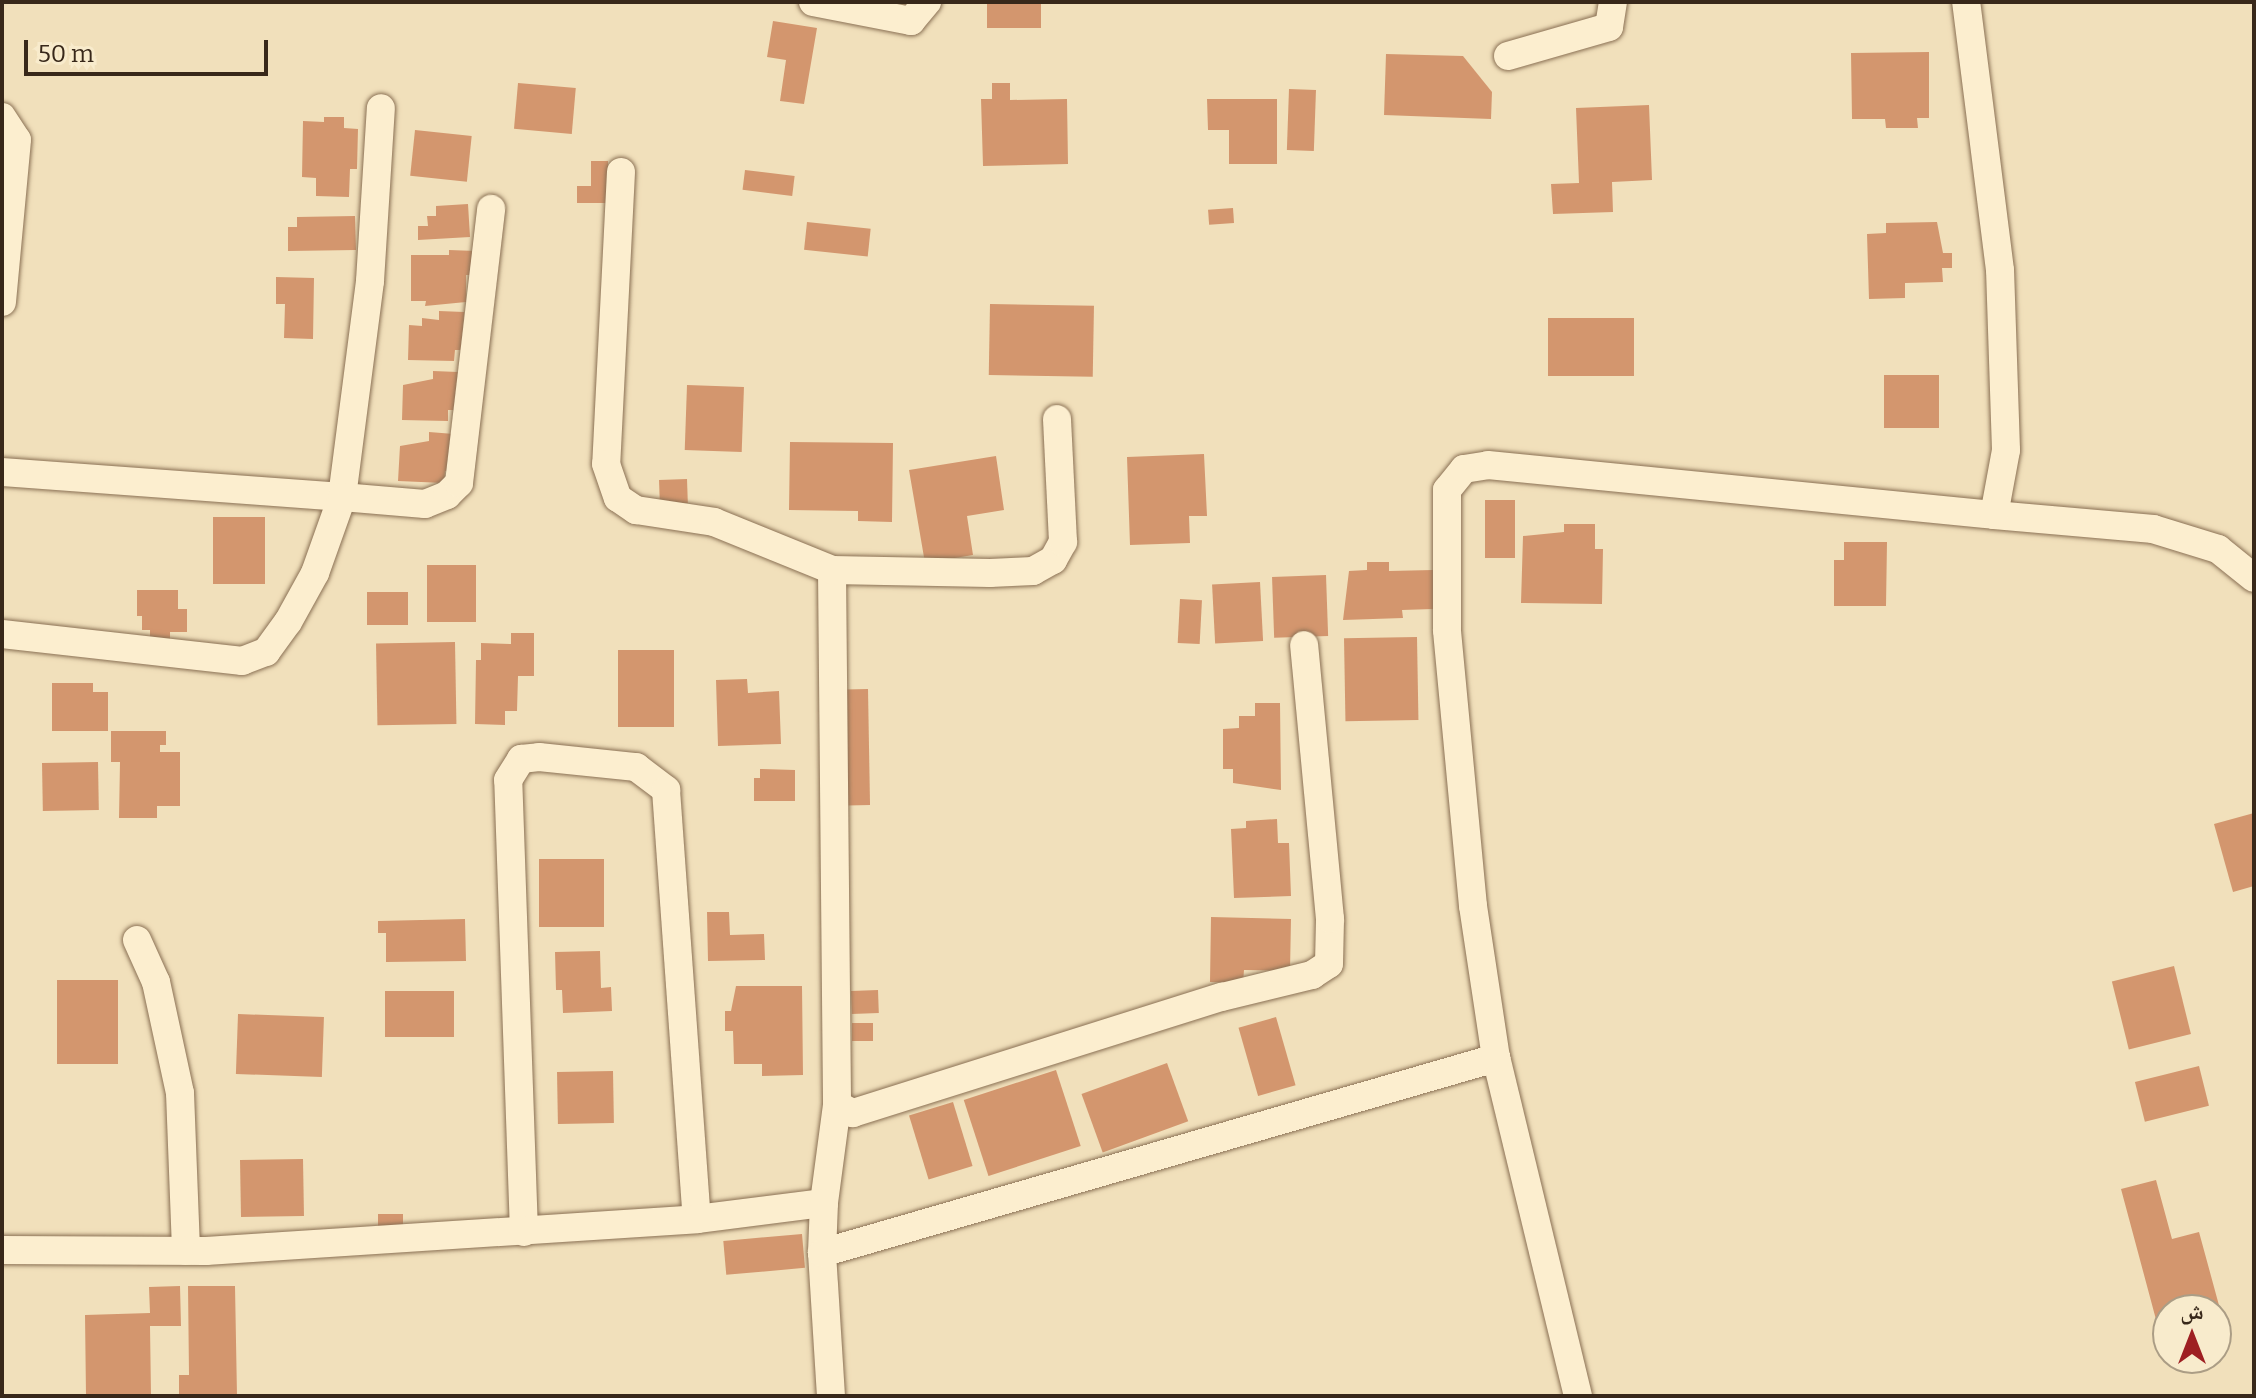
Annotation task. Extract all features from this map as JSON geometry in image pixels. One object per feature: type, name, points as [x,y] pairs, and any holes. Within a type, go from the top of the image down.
[{"type":"street","points":[[813,2],[911,21],[927,2]]},
{"type":"street","points":[[1508,56],[1609,27],[1613,2]]},
{"type":"street","points":[[1966,2],[2000,270],[2006,450],[1994,515]]},
{"type":"street","points":[[2,634],[242,661],[266,652],[315,573],[342,497],[370,281],[381,108]]},
{"type":"street","points":[[2,117],[17,140],[2,302]]},
{"type":"street","points":[[621,172],[606,464],[618,498],[636,510],[714,522],[832,570],[1033,571],[1053,560],[1063,542],[1057,419]]},
{"type":"street","points":[[2,472],[425,504],[438,502],[459,483],[491,209]]},
{"type":"street","points":[[1578,1396],[1496,1058],[1473,906],[1447,630],[1447,490],[1454,476],[1488,465],[2153,529],[2218,549],[2254,578]]},
{"type":"street","points":[[831,1396],[822,1253],[824,1203],[837,1105],[832,570]]},
{"type":"street","points":[[837,1105],[853,1113],[1222,997],[1312,975],[1329,964],[1330,919],[1304,645]]},
{"type":"street","points":[[524,1232],[508,780],[521,759],[539,757],[636,767],[666,790],[697,1219]]},
{"type":"street","points":[[137,940],[156,982],[180,1093],[186,1251]]},
{"type":"street","points":[[822,1253],[1496,1058]]},
{"type":"street","points":[[2,1250],[186,1251],[524,1232],[697,1219],[824,1203]]},
{"type":"building","points":[[987,2],[1041,2],[1041,28],[987,28]]},
{"type":"building","points":[[773,21],[817,28],[804,104],[780,101],[786,60],[767,57]]},
{"type":"building","points":[[1929,52],[1929,118],[1917,118],[1918,128],[1886,128],[1885,119],[1852,119],[1851,53]]},
{"type":"building","points":[[1386,54],[1463,56],[1492,92],[1491,119],[1384,115]]},
{"type":"building","points":[[518,83],[576,88],[572,134],[514,129]]},
{"type":"building","points":[[992,83],[1010,83],[1010,100],[1067,99],[1068,164],[983,166],[981,99],[992,99]]},
{"type":"building","points":[[1289,89],[1316,90],[1314,151],[1287,150]]},
{"type":"building","points":[[1207,99],[1277,99],[1277,164],[1229,164],[1229,130],[1208,130]]},
{"type":"building","points":[[1649,105],[1652,180],[1612,182],[1613,212],[1553,214],[1551,184],[1579,183],[1576,108]]},
{"type":"building","points":[[324,117],[344,117],[344,128],[358,129],[357,169],[350,169],[349,197],[316,196],[316,178],[302,177],[303,121],[324,122]]},
{"type":"building","points":[[415,130],[472,136],[467,182],[410,176]]},
{"type":"building","points":[[591,161],[608,161],[608,203],[577,203],[577,186],[591,186]]},
{"type":"building","points":[[745,170],[795,176],[792,196],[743,190]]},
{"type":"building","points":[[468,204],[470,237],[418,240],[418,226],[428,226],[427,216],[436,216],[436,206]]},
{"type":"building","points":[[1233,208],[1234,223],[1209,225],[1208,210]]},
{"type":"building","points":[[355,216],[356,250],[288,251],[288,227],[297,227],[297,217]]},
{"type":"building","points":[[807,222],[871,229],[868,257],[804,250]]},
{"type":"building","points":[[1937,222],[1943,253],[1952,253],[1952,268],[1942,268],[1943,282],[1905,283],[1905,298],[1869,299],[1867,234],[1886,233],[1886,223]]},
{"type":"building","points":[[449,250],[476,251],[475,275],[466,275],[466,302],[425,306],[426,301],[411,301],[411,255],[449,255]]},
{"type":"building","points":[[276,277],[314,278],[313,339],[284,338],[285,304],[276,304]]},
{"type":"building","points":[[990,304],[1094,306],[1093,377],[989,375]]},
{"type":"building","points":[[439,311],[464,312],[463,350],[455,350],[454,361],[408,360],[409,325],[422,326],[422,318],[439,320]]},
{"type":"building","points":[[1548,318],[1634,318],[1634,376],[1548,376]]},
{"type":"building","points":[[433,371],[458,372],[457,410],[448,410],[448,421],[402,420],[403,385],[433,379]]},
{"type":"building","points":[[1884,375],[1939,375],[1939,428],[1884,428]]},
{"type":"building","points":[[687,385],[744,387],[742,452],[685,450]]},
{"type":"building","points":[[429,432],[454,434],[453,471],[445,471],[444,483],[398,481],[400,446],[429,441]]},
{"type":"building","points":[[790,442],[893,443],[892,522],[858,521],[858,511],[789,510]]},
{"type":"building","points":[[1204,454],[1207,516],[1189,516],[1190,543],[1130,545],[1127,457]]},
{"type":"building","points":[[996,456],[1004,510],[967,516],[973,555],[925,563],[909,470]]},
{"type":"building","points":[[687,479],[688,503],[660,504],[659,480]]},
{"type":"building","points":[[1485,500],[1515,500],[1515,558],[1485,558]]},
{"type":"building","points":[[213,517],[265,517],[265,584],[213,584]]},
{"type":"building","points":[[1564,524],[1595,524],[1595,549],[1603,549],[1602,604],[1521,603],[1523,536],[1564,532]]},
{"type":"building","points":[[1844,542],[1887,542],[1886,606],[1834,606],[1834,560],[1844,560]]},
{"type":"building","points":[[1367,562],[1389,562],[1389,571],[1433,570],[1433,609],[1402,610],[1403,618],[1343,620],[1349,571],[1367,570]]},
{"type":"building","points":[[427,565],[476,565],[476,622],[427,622]]},
{"type":"building","points":[[1326,575],[1328,636],[1274,638],[1272,577]]},
{"type":"building","points":[[1260,582],[1263,641],[1215,643],[1212,585]]},
{"type":"building","points":[[137,590],[178,590],[178,609],[187,609],[187,632],[170,632],[170,641],[150,641],[150,630],[142,630],[142,616],[137,616]]},
{"type":"building","points":[[367,592],[408,592],[408,625],[367,625]]},
{"type":"building","points":[[1180,599],[1202,600],[1200,644],[1178,643]]},
{"type":"building","points":[[511,633],[534,633],[534,676],[518,676],[517,711],[505,711],[505,725],[475,724],[476,660],[481,660],[481,643],[511,644]]},
{"type":"building","points":[[1417,637],[1418,720],[1345,721],[1344,638]]},
{"type":"building","points":[[455,642],[456,724],[377,725],[376,643]]},
{"type":"building","points":[[618,650],[674,650],[674,727],[618,727]]},
{"type":"building","points":[[747,679],[748,693],[779,691],[781,744],[718,746],[716,680]]},
{"type":"building","points":[[52,683],[93,683],[93,692],[108,692],[108,731],[52,731]]},
{"type":"building","points":[[845,689],[868,689],[870,805],[847,805]]},
{"type":"building","points":[[1255,703],[1280,703],[1281,790],[1233,783],[1233,769],[1223,769],[1223,729],[1239,728],[1239,716],[1255,716]]},
{"type":"building","points":[[111,731],[166,731],[166,745],[160,745],[160,752],[180,752],[180,806],[157,806],[157,818],[119,818],[120,762],[111,762]]},
{"type":"building","points":[[98,762],[99,810],[43,811],[42,763]]},
{"type":"building","points":[[760,769],[795,770],[795,801],[754,801],[754,778],[760,778]]},
{"type":"building","points":[[2254,813],[2254,886],[2233,892],[2214,824]]},
{"type":"building","points":[[1277,819],[1278,843],[1289,843],[1291,896],[1234,898],[1231,829],[1246,828],[1246,821]]},
{"type":"building","points":[[539,859],[604,859],[604,927],[539,927]]},
{"type":"building","points":[[707,912],[729,912],[730,935],[764,934],[765,960],[708,961]]},
{"type":"building","points":[[1211,917],[1291,919],[1290,971],[1244,970],[1243,983],[1210,982]]},
{"type":"building","points":[[465,919],[466,961],[386,962],[386,933],[378,933],[378,921]]},
{"type":"building","points":[[600,951],[601,988],[611,987],[612,1011],[563,1013],[562,990],[556,990],[555,952]]},
{"type":"building","points":[[2174,966],[2191,1034],[2129,1049],[2112,981]]},
{"type":"building","points":[[57,980],[118,980],[118,1064],[57,1064]]},
{"type":"building","points":[[736,986],[802,986],[803,1075],[762,1076],[762,1064],[734,1064],[733,1031],[725,1031],[725,1011],[731,1011]]},
{"type":"building","points":[[878,990],[879,1013],[852,1014],[851,991]]},
{"type":"building","points":[[385,991],[454,991],[454,1037],[385,1037]]},
{"type":"building","points":[[238,1014],[324,1017],[322,1077],[236,1074]]},
{"type":"building","points":[[1276,1017],[1296,1085],[1258,1096],[1239,1028]]},
{"type":"building","points":[[852,1023],[873,1023],[873,1041],[852,1041]]},
{"type":"building","points":[[1167,1063],[1188,1121],[1103,1152],[1081,1094]]},
{"type":"building","points":[[2199,1066],[2209,1106],[2145,1122],[2135,1082]]},
{"type":"building","points":[[1056,1070],[1081,1146],[988,1176],[964,1100]]},
{"type":"building","points":[[613,1071],[614,1123],[558,1124],[557,1072]]},
{"type":"building","points":[[953,1102],[973,1166],[929,1180],[909,1115]]},
{"type":"building","points":[[303,1159],[304,1216],[241,1217],[240,1160]]},
{"type":"building","points":[[2156,1180],[2172,1239],[2199,1232],[2216,1294],[2152,1294],[2152,1305],[2121,1189]]},
{"type":"building","points":[[378,1214],[403,1214],[403,1231],[378,1231]]},
{"type":"building","points":[[802,1234],[805,1268],[726,1275],[723,1241]]},
{"type":"building","points":[[180,1286],[181,1326],[150,1326],[151,1395],[86,1396],[85,1315],[150,1313],[149,1287]]},
{"type":"building","points":[[188,1286],[235,1286],[237,1396],[179,1396],[179,1375],[189,1375]]}]
